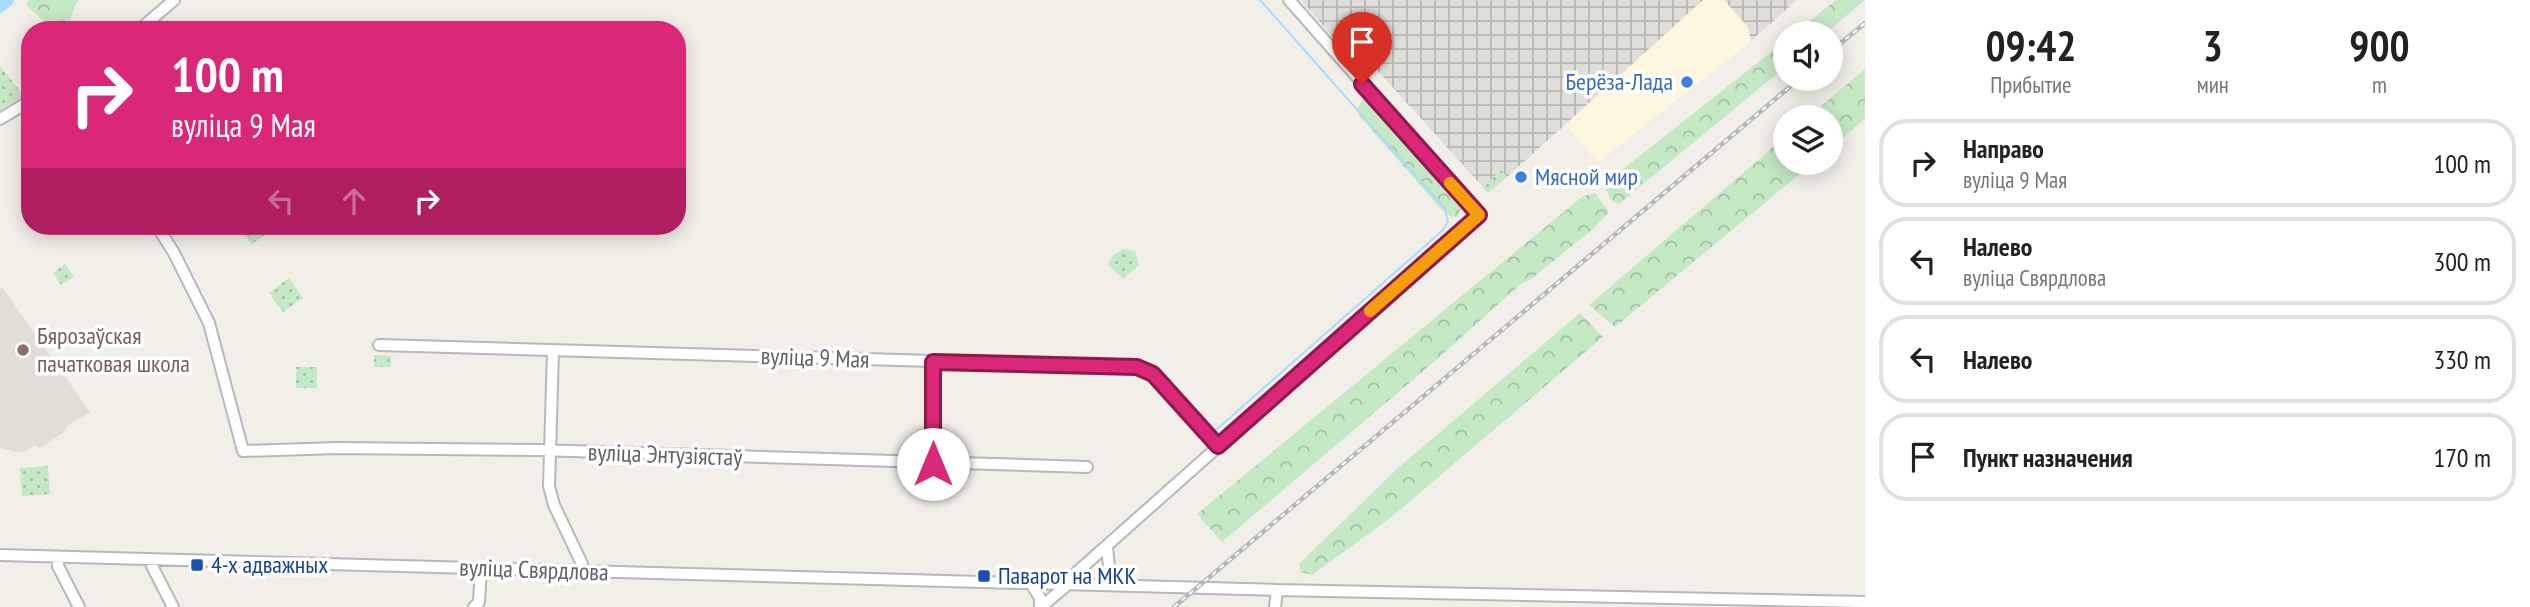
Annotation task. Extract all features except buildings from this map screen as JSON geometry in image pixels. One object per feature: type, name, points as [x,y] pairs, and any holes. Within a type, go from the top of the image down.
[{"type":"street","points":[[150,21],[174,0]]},
{"type":"street","points":[[1041,607],[1068,583],[1076,572],[1479,215],[1289,0]]},
{"type":"street","points":[[0,119],[21,106]]},
{"type":"street","name":"вуліца Энтузіястаў","points":[[163,235],[209,323],[243,451],[337,448],[549,451],[1087,467]]},
{"type":"street","name":"вуліца 9 Мая","points":[[379,345],[1137,367],[1153,374],[1218,446]]},
{"type":"street","points":[[553,351],[549,486],[554,505],[582,564],[581,571]]},
{"type":"street","points":[[933,362],[933,464]]},
{"type":"street","points":[[1107,547],[1109,566],[1121,584]]},
{"type":"street","name":"вуліца Свярдлова","points":[[0,555],[1277,590],[1865,602]]},
{"type":"street","points":[[58,558],[61,572],[79,607]]},
{"type":"street","points":[[151,560],[173,607]]},
{"type":"street","points":[[478,606],[481,568]]},
{"type":"street","points":[[1030,582],[1040,598],[1041,607]]},
{"type":"street","points":[[1275,607],[1277,590]]},
{"type":"street","points":[[1521,594],[1522,607]]},
{"type":"shaded area","points":[[1301,0],[1703,0],[1507,177],[1500,171],[1483,187],[1377,70],[1366,75]]},
{"type":"shaded area","points":[[1703,0],[1724,0],[1748,27],[1751,41],[1598,163],[1565,124]]},
{"type":"shaded area","points":[[1724,0],[1797,0],[1751,41],[1748,27]]},
{"type":"shaded area","name":"Бярозаўская пачатковая школа","points":[[2,287],[90,412],[39,448],[36,445],[22,453],[0,448]]},
{"type":"green space","points":[[29,0],[79,0],[70,21],[44,21],[26,3]]},
{"type":"green space","points":[[1836,0],[1865,0],[1840,21],[1810,21]]},
{"type":"green space","points":[[1773,50],[1773,77],[1619,204],[1613,202],[1605,189],[1613,177]]},
{"type":"green space","points":[[0,66],[21,92],[21,98],[0,110]]},
{"type":"green space","points":[[1865,69],[1865,119],[1843,138],[1843,105],[1822,105],[1839,91],[1843,91],[1843,88]]},
{"type":"green space","points":[[1364,98],[1461,209],[1457,217],[1450,216],[1441,209],[1358,114],[1358,107]]},
{"type":"green space","points":[[1773,147],[1773,175],[1799,175],[1615,327],[1589,305]]},
{"type":"green space","points":[[1501,170],[1507,177],[1488,193],[1483,187]]},
{"type":"green space","points":[[1595,193],[1609,212],[1592,230],[1530,280],[1522,283],[1435,361],[1222,542],[1197,514],[1583,196]]},
{"type":"green space","points":[[245,235],[265,235],[252,244]]},
{"type":"green space","points":[[1123,249],[1135,251],[1139,265],[1123,279],[1108,265],[1112,256]]},
{"type":"green space","points":[[65,264],[74,277],[61,285],[53,273]]},
{"type":"green space","points":[[289,278],[303,298],[283,312],[269,293]]},
{"type":"green space","points":[[1580,313],[1603,337],[1389,519],[1312,575],[1301,572],[1299,564],[1399,467]]},
{"type":"green space","points":[[374,355],[391,356],[391,367],[374,367]]},
{"type":"green space","points":[[296,367],[317,367],[317,388],[296,388]]},
{"type":"green space","points":[[48,466],[50,494],[22,496],[20,468]]},
{"type":"waterway","points":[[0,7],[8,0]]},
{"type":"waterway","points":[[1216,430],[1443,230],[1448,222],[1445,209],[1260,0]]},
{"type":"railway","points":[[1843,41],[1865,23]]},
{"type":"railway","points":[[1174,607],[1785,91]]},
{"type":"slow traffic","points":[[1370,311],[1479,215],[1450,183]]},
{"type":"place","name":"Берёза-Лада","points":[[1687,82]]},
{"type":"place","name":"Мясной мир","points":[[1521,177]]},
{"type":"place","name":"Бярозаўская пачатковая школа","points":[[23,350]]},
{"type":"place","name":"4-х адважных","points":[[197,565]]},
{"type":"place","name":"Паварот на МКК","points":[[984,576]]},
{"type":"route","points":[[933,464],[933,362],[1137,367],[1153,374],[1218,446],[1479,215],[1362,84]]}]
